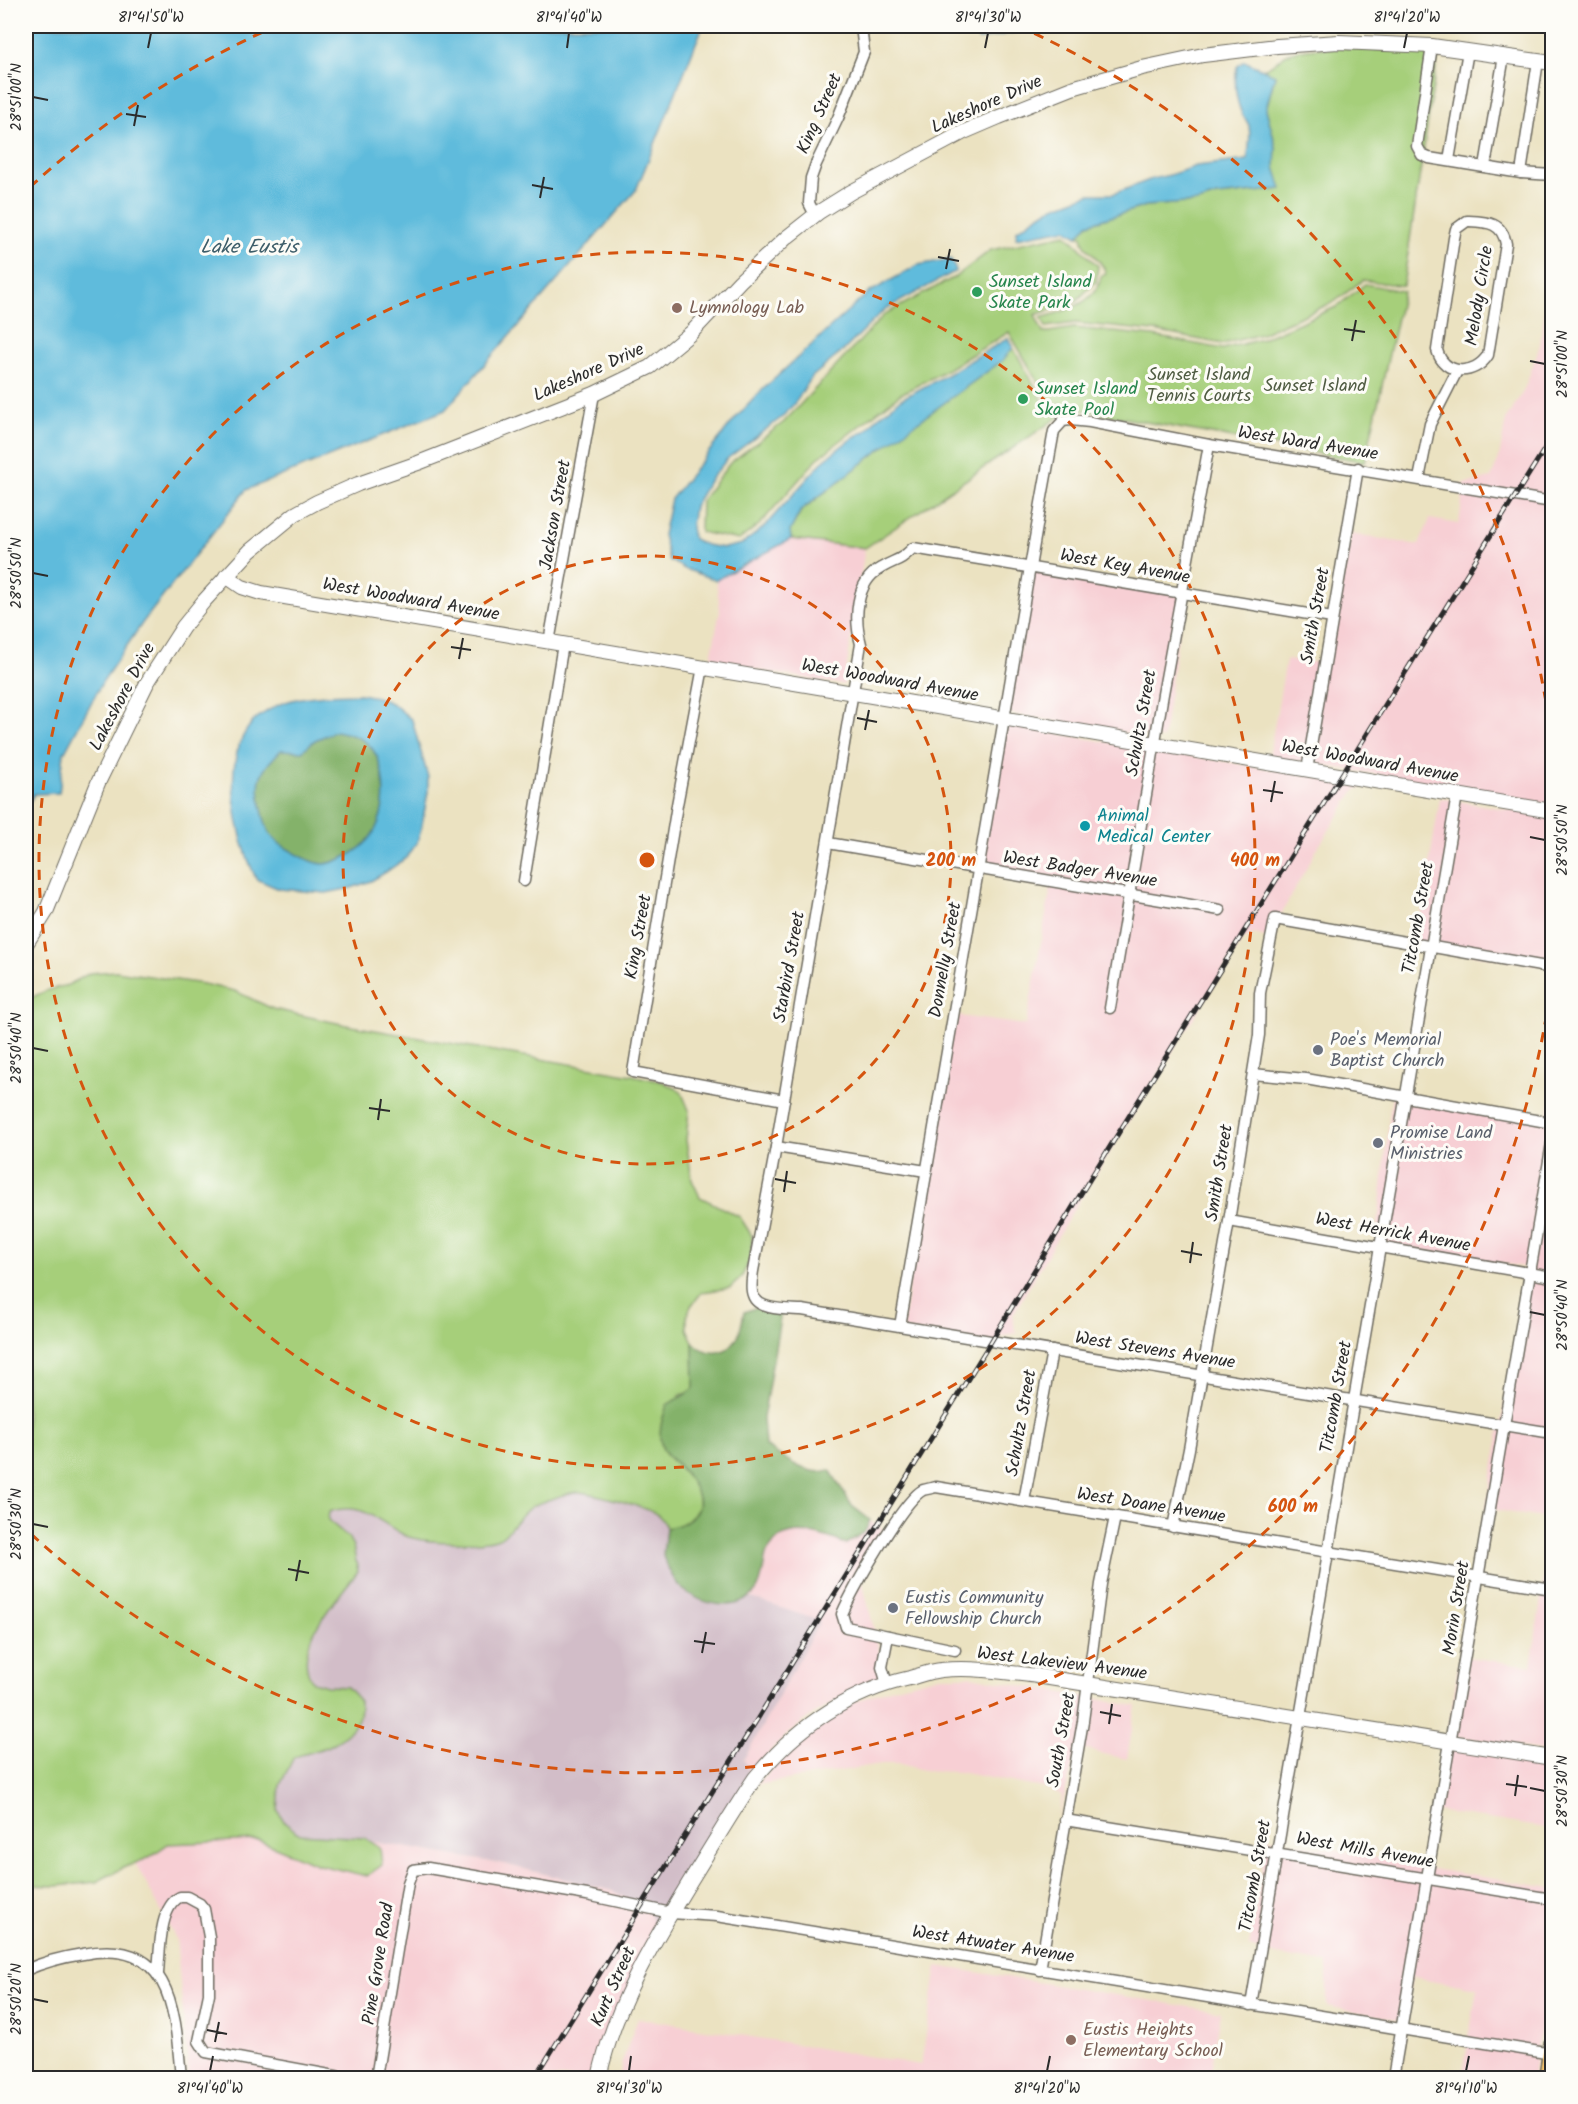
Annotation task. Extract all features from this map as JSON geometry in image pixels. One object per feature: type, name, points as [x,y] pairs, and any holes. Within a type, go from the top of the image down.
[{"type":"main road","points":[[1547,2079],[1552,2051]]},
{"type":"street","name":"King Street","points":[[815,215],[809,203],[811,178],[864,52],[861,26]]},
{"type":"street","name":"Lakeshore Drive","points":[[26,944],[46,912],[98,783],[147,682],[183,627],[226,576],[271,532],[295,514],[316,502],[358,484],[429,459],[594,394],[650,367],[692,333],[740,281],[786,238],[815,215],[851,192],[964,132],[1093,82],[1142,68],[1203,55],[1277,46],[1339,42],[1432,46],[1546,62]]},
{"type":"street","points":[[1432,46],[1416,146],[1422,155],[1521,173],[1552,175]]},
{"type":"street","points":[[1449,160],[1468,51]]},
{"type":"street","points":[[1485,166],[1504,56]]},
{"type":"street","points":[[1521,173],[1546,62]]},
{"type":"street","name":"Melody Circle","points":[[1470,221],[1496,226],[1502,230],[1506,244],[1488,355],[1477,367],[1457,371],[1439,358],[1437,350],[1456,229],[1461,224],[1470,221]]},
{"type":"street","points":[[1419,479],[1430,424],[1457,371]]},
{"type":"street","name":"Jackson Street","points":[[549,642],[594,394]]},
{"type":"street","name":"West Ward Avenue","points":[[1059,423],[1070,420],[1090,422],[1209,445],[1552,502]]},
{"type":"street","name":"Donnelly Street","points":[[900,1326],[1030,567],[1054,431],[1059,423]]},
{"type":"street","name":"Schultz Street","points":[[1110,1008],[1209,445]]},
{"type":"street","name":"Smith Street","points":[[1307,770],[1358,468]]},
{"type":"street","name":"West Key Avenue","points":[[913,548],[1332,618]]},
{"type":"street","name":"Starbird Street","points":[[754,1299],[751,1287],[753,1271],[861,644],[857,616],[862,590],[866,582],[881,568],[898,562],[913,548]]},
{"type":"street","name":"West Woodward Avenue","points":[[226,576],[242,587],[261,593],[1552,811]]},
{"type":"street","points":[[524,881],[564,644]]},
{"type":"street","name":"King Street","points":[[703,667],[677,805],[633,1072],[784,1101]]},
{"type":"street","name":"Titcomb Street","points":[[1251,2005],[1457,795]]},
{"type":"street","name":"West Badger Avenue","points":[[828,843],[1220,910]]},
{"type":"street","name":"Smith Street","points":[[1173,1527],[1202,1375],[1253,1074],[1260,993],[1275,919],[1431,946]]},
{"type":"street","points":[[1431,946],[1552,968]]},
{"type":"street","points":[[1253,1074],[1306,1079],[1552,1123]]},
{"type":"street","name":"Morin Street","points":[[1393,2079],[1552,1143]]},
{"type":"street","points":[[776,1147],[926,1171]]},
{"type":"street","name":"West Herrick Avenue","points":[[1228,1221],[1552,1277]]},
{"type":"street","name":"West Stevens Avenue","points":[[754,1299],[772,1307],[802,1310],[1552,1433]]},
{"type":"street","name":"Schultz Street","points":[[1024,1501],[1052,1351]]},
{"type":"street","name":"West Doane Avenue","points":[[888,1636],[846,1627],[842,1614],[868,1565],[904,1510],[922,1491],[936,1487],[1552,1589]]},
{"type":"street","name":"South Street","points":[[1040,1970],[1088,1684],[1094,1625],[1115,1517]]},
{"type":"street","points":[[886,1684],[882,1667],[888,1636],[955,1650]]},
{"type":"street","name":"West Lakeview Avenue","points":[[671,1913],[737,1806],[772,1757],[813,1721],[852,1697],[886,1684],[940,1671],[980,1670],[1088,1684],[1552,1758]]},
{"type":"street","name":"West Mills Avenue","points":[[1065,1820],[1552,1899]]},
{"type":"street","name":"West Atwater Avenue","points":[[428,1868],[576,1893],[671,1913],[717,1916],[1401,2030],[1552,2051]]},
{"type":"street","name":"Pine Grove Road","points":[[376,2079],[408,1883],[413,1870],[428,1868]]},
{"type":"street","points":[[158,1973],[165,1912],[171,1903],[180,1897],[195,1900],[204,1909],[209,1937],[209,1994],[199,2041],[206,2052],[346,2079]]},
{"type":"street","name":"Kurt Street","points":[[599,2079],[613,2029],[629,1990],[654,1940],[671,1913]]},
{"type":"street","points":[[26,1970],[54,1959],[95,1951],[114,1950],[133,1954],[146,1962],[158,1973],[172,2010],[178,2041],[181,2079]]},
{"type":"shaded area","points":[[1552,261],[1552,805],[1269,756],[1286,660],[1326,663],[1351,534],[1419,545],[1430,519],[1459,524],[1464,484],[1491,478],[1499,458],[1506,419],[1524,390],[1540,345]]},
{"type":"shaded area","points":[[791,539],[865,548],[844,685],[710,662],[720,610],[716,580]]},
{"type":"shaded area","points":[[1034,567],[1184,595],[1163,739],[1008,713]]},
{"type":"shaded area","points":[[1006,725],[1366,785],[1355,790],[1317,849],[1268,938],[1255,934],[1243,939],[1072,1212],[1013,1315],[1015,1331],[1020,1332],[1001,1337],[994,1348],[902,1329],[951,1015],[1026,1025],[1052,881],[980,871]]},
{"type":"shaded area","points":[[1440,798],[1552,817],[1552,967],[1416,945]]},
{"type":"shaded area","points":[[1552,1092],[1552,1520],[1486,1508],[1529,1268],[1402,1247],[1376,1240],[1392,1094],[1547,1122]]},
{"type":"shaded area","points":[[574,1492],[585,1492],[647,1509],[659,1516],[666,1525],[667,1534],[663,1556],[742,1602],[748,1597],[820,1621],[744,1759],[750,1776],[656,1927],[648,1910],[613,1891],[504,1864],[368,1841],[365,1838],[300,1834],[284,1823],[278,1811],[280,1785],[294,1757],[319,1750],[347,1687],[327,1686],[313,1682],[305,1663],[312,1638],[328,1608],[358,1571],[353,1546],[348,1537],[327,1520],[329,1512],[358,1508],[406,1536],[469,1543],[501,1537],[517,1518],[537,1504]]},
{"type":"shaded area","points":[[869,1521],[883,1529],[859,1568],[886,1678],[850,1692],[810,1717],[789,1733],[750,1776],[744,1759],[819,1622],[748,1597],[758,1590],[766,1552],[777,1539],[789,1532],[809,1533],[846,1544],[865,1532]]},
{"type":"shaded area","points":[[1552,1524],[1552,1752],[1448,1735],[1460,1656],[1531,1666]]},
{"type":"shaded area","points":[[940,1676],[970,1676],[1136,1706],[1127,1759],[1077,1748],[1058,1821],[1062,1796],[1048,1789],[959,1772],[927,1771],[900,1764],[881,1764],[757,1785],[795,1742],[854,1702],[892,1688]]},
{"type":"shaded area","points":[[1446,1746],[1552,1764],[1552,1829],[1436,1811]]},
{"type":"shaded area","points":[[1267,1838],[1431,1867],[1431,1869],[1552,1888],[1552,1958],[1532,2078],[1462,2078],[1477,1988],[1412,1977],[1402,2021],[1327,2006],[1327,1963],[1277,1955],[1249,1947]]},
{"type":"shaded area","points":[[258,1840],[367,1876],[380,1848],[368,1841],[504,1864],[613,1891],[648,1910],[656,1927],[594,2078],[189,2078],[176,1939],[135,1863],[148,1858],[168,1844]]},
{"type":"shaded area","name":"Eustis Heights Elementary School","points":[[937,1966],[1221,2012],[1210,2078],[619,2078],[622,2062],[638,2018],[921,2065]]},
{"type":"green space","points":[[1339,47],[1438,53],[1403,286],[1363,280],[1334,302],[1261,334],[1223,344],[1154,331],[1075,323],[1046,327],[1041,318],[1069,309],[1086,300],[1098,286],[1101,276],[1106,273],[1083,242],[1082,236],[1078,236],[1088,224],[1146,206],[1198,202],[1217,196],[1272,190],[1276,147],[1266,109],[1275,76],[1263,69],[1293,52]]},
{"type":"green space","name":"Sunset Island","points":[[1066,234],[1098,266],[1096,282],[1076,301],[1035,315],[1043,333],[1074,328],[1153,336],[1223,349],[1262,339],[1336,307],[1365,284],[1403,291],[1365,462],[1069,408],[1048,399],[1009,332],[899,395],[817,459],[760,524],[739,540],[700,532],[701,501],[730,463],[784,422],[885,314],[955,277],[991,250]]},
{"type":"green space","points":[[1011,344],[1044,402],[1066,412],[865,548],[791,539],[790,531],[801,511],[1003,360],[1012,348]]},
{"type":"green space","points":[[336,731],[361,739],[372,749],[380,763],[384,799],[378,822],[366,842],[357,851],[331,863],[323,864],[300,856],[275,840],[268,831],[264,818],[259,783],[267,765],[281,750],[302,751],[315,740]]},
{"type":"green space","points":[[116,971],[235,991],[273,1009],[346,1025],[663,1082],[681,1091],[689,1110],[686,1140],[692,1180],[700,1197],[740,1217],[752,1236],[751,1258],[741,1278],[730,1288],[702,1292],[691,1306],[687,1316],[687,1329],[693,1342],[694,1389],[680,1395],[660,1439],[665,1454],[687,1476],[696,1490],[698,1504],[696,1511],[685,1522],[666,1528],[659,1516],[654,1513],[582,1492],[562,1495],[537,1504],[526,1511],[499,1538],[479,1542],[412,1538],[360,1510],[341,1509],[329,1512],[328,1520],[348,1537],[353,1546],[358,1571],[329,1609],[311,1639],[307,1654],[307,1668],[313,1682],[327,1686],[347,1687],[360,1701],[359,1715],[347,1735],[321,1749],[294,1757],[280,1785],[278,1811],[285,1823],[300,1834],[365,1838],[380,1848],[382,1865],[367,1876],[319,1865],[258,1840],[168,1844],[148,1858],[96,1882],[58,1886],[26,1885],[26,1000],[48,990],[68,985],[90,973]]},
{"type":"green space","points":[[765,1304],[781,1313],[763,1418],[765,1446],[805,1469],[822,1472],[830,1470],[852,1506],[870,1520],[865,1532],[846,1544],[828,1537],[798,1532],[780,1538],[767,1552],[756,1591],[739,1603],[719,1604],[699,1599],[681,1588],[663,1556],[666,1528],[692,1517],[699,1504],[692,1483],[664,1451],[660,1439],[661,1428],[667,1405],[694,1388],[693,1342],[709,1352],[725,1350],[737,1338],[744,1312]]},
{"type":"water","name":"Lake Eustis","points":[[26,26],[703,26],[636,190],[445,410],[246,490],[143,622],[103,681],[64,753],[59,793],[34,794],[26,809]]},
{"type":"water","points":[[962,26],[1043,26],[979,40]]},
{"type":"water","points":[[1244,61],[1275,75],[1266,109],[1276,147],[1275,167],[1282,189],[1217,196],[1198,202],[1146,206],[1088,224],[1078,236],[1065,229],[1016,238],[1017,230],[1049,209],[1089,194],[1113,194],[1196,166],[1247,160],[1249,126],[1242,114],[1235,85],[1237,67]]},
{"type":"water","points":[[951,259],[956,271],[884,310],[844,350],[812,377],[794,404],[781,418],[728,458],[709,481],[694,506],[691,527],[693,539],[706,545],[724,548],[742,544],[763,528],[825,459],[867,430],[876,419],[901,399],[1008,338],[1013,348],[1003,360],[801,510],[790,531],[791,539],[716,580],[685,569],[669,560],[663,535],[671,499],[735,419],[760,392],[868,293],[918,265]]},
{"type":"water","points":[[360,694],[377,697],[393,704],[412,720],[428,777],[428,792],[417,843],[406,858],[386,872],[371,881],[351,888],[326,893],[279,889],[256,879],[243,843],[234,800],[236,759],[241,740],[254,721],[278,705],[307,697]],"holes":[[[336,731],[361,739],[372,749],[380,763],[384,799],[378,822],[366,842],[357,851],[325,864],[307,860],[275,840],[268,831],[264,818],[259,783],[263,771],[281,750],[302,751],[315,740]]]},
{"type":"railway","points":[[535,2078],[1088,1182],[1552,437]]},
{"type":"place","name":"Sunset Island Skate Park","points":[[977,292]]},
{"type":"place","name":"Lymnology Lab","points":[[677,308]]},
{"type":"place","name":"Sunset Island Skate Pool","points":[[1023,399]]},
{"type":"place","name":"Animal Medical Center","points":[[1085,826]]},
{"type":"place","name":"Poe's Memorial Baptist Church","points":[[1318,1050]]},
{"type":"place","name":"Promise Land Ministries","points":[[1378,1143]]},
{"type":"place","name":"Eustis Community Fellowship Church","points":[[893,1608]]},
{"type":"place","name":"Eustis Heights Elementary School","points":[[1071,2040]]},
{"type":"park label","name":"Sunset Island Tennis Courts","points":[[1199,385]]}]
